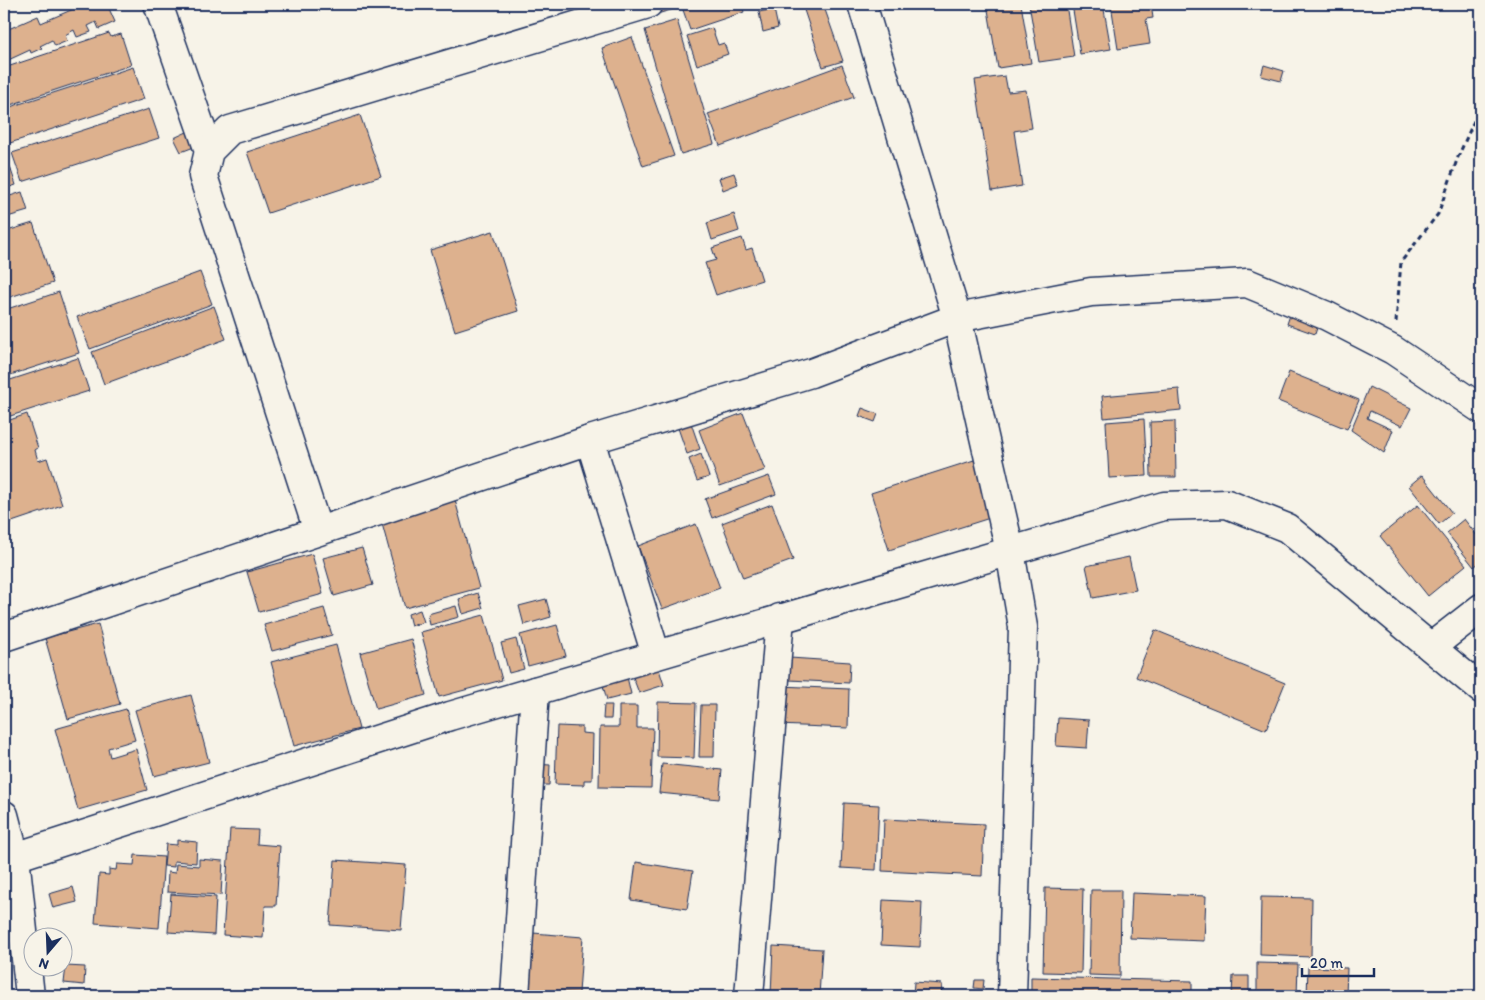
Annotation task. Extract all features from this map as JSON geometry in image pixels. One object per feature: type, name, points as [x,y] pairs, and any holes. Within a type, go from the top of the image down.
[{"type":"street","points":[[158,4],[210,151]]},
{"type":"street","points":[[318,531],[203,176],[210,151],[230,130],[648,4]]},
{"type":"street","points":[[862,4],[957,318],[1010,551],[1023,627],[1012,996]]},
{"type":"street","points":[[4,637],[590,440],[811,373],[957,318],[1091,292],[1246,283],[1327,316],[1393,350],[1481,409]]},
{"type":"street","points":[[590,440],[656,655]]},
{"type":"street","points":[[15,857],[450,716],[1164,506],[1227,504],[1287,528],[1481,689]]},
{"type":"street","points":[[1431,647],[1481,608]]},
{"type":"street","points":[[749,996],[780,618]]},
{"type":"street","points":[[515,996],[535,691]]},
{"type":"street","points":[[4,815],[15,857],[30,996]]},
{"type":"path","points":[[1393,350],[1401,262],[1438,214],[1458,157],[1481,105]]},
{"type":"building","points":[[85,4],[107,4],[115,22],[99,29],[96,22],[88,26],[91,32],[77,37],[74,30],[65,35],[67,41],[55,46],[52,40],[40,46],[42,48],[31,53],[30,50],[4,62],[4,31],[38,16],[41,23]]},
{"type":"building","points":[[673,4],[674,9],[627,23],[626,17]]},
{"type":"building","points":[[693,4],[741,4],[744,12],[690,30],[682,7]]},
{"type":"building","points":[[802,4],[823,4],[843,61],[823,67]]},
{"type":"building","points":[[987,4],[1021,4],[1031,63],[998,68]]},
{"type":"building","points":[[1029,4],[1066,4],[1074,57],[1039,62]]},
{"type":"building","points":[[1072,4],[1103,4],[1111,49],[1080,54]]},
{"type":"building","points":[[1111,4],[1151,4],[1153,18],[1146,19],[1150,44],[1118,49]]},
{"type":"building","points":[[774,9],[778,28],[763,32],[759,12]]},
{"type":"building","points":[[677,20],[714,144],[681,154],[645,30]]},
{"type":"building","points":[[712,28],[718,45],[724,43],[728,54],[697,65],[687,36]]},
{"type":"building","points":[[109,33],[111,37],[121,34],[131,65],[4,107],[4,68]]},
{"type":"building","points":[[632,37],[674,156],[643,166],[602,48]]},
{"type":"building","points":[[842,65],[854,97],[720,146],[708,114]]},
{"type":"building","points":[[1264,65],[1284,71],[1281,81],[1261,76]]},
{"type":"building","points":[[133,67],[144,99],[10,143],[4,124],[4,109]]},
{"type":"building","points":[[1005,76],[1008,92],[1026,90],[1032,128],[1014,131],[1022,186],[992,191],[975,80]]},
{"type":"building","points":[[149,109],[159,138],[22,182],[12,153]]},
{"type":"building","points":[[360,115],[381,176],[268,213],[247,152]]},
{"type":"building","points":[[1481,117],[1481,137],[1474,134]]},
{"type":"building","points":[[187,132],[194,147],[181,152],[174,138]]},
{"type":"building","points":[[4,155],[6,155],[16,185],[4,189]]},
{"type":"building","points":[[734,173],[738,184],[723,190],[719,178]]},
{"type":"building","points":[[22,192],[28,211],[4,218],[4,198]]},
{"type":"building","points":[[734,214],[739,231],[712,240],[707,223]]},
{"type":"building","points":[[33,223],[53,283],[4,299],[4,232]]},
{"type":"building","points":[[493,231],[518,311],[455,331],[430,250]]},
{"type":"building","points":[[742,238],[746,250],[752,248],[762,280],[716,295],[705,263],[716,260],[712,248]]},
{"type":"building","points":[[200,272],[212,304],[90,349],[77,317]]},
{"type":"building","points":[[59,292],[79,353],[4,377],[4,310]]},
{"type":"building","points":[[214,306],[226,339],[104,384],[92,352]]},
{"type":"building","points":[[1292,309],[1320,319],[1315,334],[1287,324]]},
{"type":"building","points":[[78,358],[89,391],[4,418],[4,382]]},
{"type":"building","points":[[1289,372],[1359,400],[1347,429],[1278,401]]},
{"type":"building","points":[[1369,387],[1411,408],[1402,426],[1370,411],[1367,418],[1393,430],[1384,453],[1351,430]]},
{"type":"building","points":[[1179,389],[1181,410],[1104,418],[1102,396]]},
{"type":"building","points":[[862,408],[878,414],[875,422],[859,416]]},
{"type":"building","points":[[743,413],[765,470],[720,486],[699,430]]},
{"type":"building","points":[[27,414],[38,448],[35,450],[38,461],[47,458],[62,505],[6,524],[4,518],[4,422]]},
{"type":"building","points":[[1144,419],[1147,476],[1109,478],[1106,422]]},
{"type":"building","points":[[1175,421],[1176,477],[1151,477],[1150,422]]},
{"type":"building","points":[[691,423],[700,449],[687,454],[678,428]]},
{"type":"building","points":[[701,454],[709,477],[697,481],[689,459]]},
{"type":"building","points":[[974,460],[993,517],[889,550],[871,493]]},
{"type":"building","points":[[1422,475],[1452,513],[1439,524],[1409,486]]},
{"type":"building","points":[[769,476],[776,494],[712,518],[705,499]]},
{"type":"building","points":[[455,500],[479,588],[405,608],[381,520]]},
{"type":"building","points":[[772,504],[793,560],[743,578],[722,523]]},
{"type":"building","points":[[1418,505],[1466,565],[1428,596],[1380,536]]},
{"type":"building","points":[[1464,519],[1481,541],[1481,561],[1474,567],[1447,533]]},
{"type":"building","points":[[696,524],[720,588],[662,609],[638,546]]},
{"type":"building","points":[[362,548],[373,585],[334,596],[323,558]]},
{"type":"building","points":[[312,554],[323,594],[259,612],[247,572]]},
{"type":"building","points":[[1129,557],[1136,590],[1093,598],[1086,566]]},
{"type":"building","points":[[478,593],[483,608],[463,614],[459,599]]},
{"type":"building","points":[[546,599],[551,617],[524,625],[519,606]]},
{"type":"building","points":[[456,606],[459,617],[430,625],[428,614]]},
{"type":"building","points":[[324,608],[332,635],[272,651],[264,625]]},
{"type":"building","points":[[420,610],[424,622],[411,626],[408,614]]},
{"type":"building","points":[[484,615],[502,680],[439,697],[421,632]]},
{"type":"building","points":[[98,624],[120,704],[68,719],[45,638]]},
{"type":"building","points":[[557,625],[566,656],[528,666],[520,635]]},
{"type":"building","points":[[1155,630],[1285,683],[1266,730],[1136,677]]},
{"type":"building","points":[[411,639],[426,695],[376,709],[360,653]]},
{"type":"building","points":[[516,639],[524,669],[509,673],[501,643]]},
{"type":"building","points":[[336,645],[359,729],[294,746],[271,662]]},
{"type":"building","points":[[790,658],[850,662],[849,683],[789,680]]},
{"type":"building","points":[[657,663],[664,685],[639,693],[631,672]]},
{"type":"building","points":[[627,677],[631,694],[607,700],[602,682]]},
{"type":"building","points":[[780,686],[849,689],[848,728],[778,725]]},
{"type":"building","points":[[191,695],[209,762],[154,776],[135,710]]},
{"type":"building","points":[[658,702],[696,703],[694,758],[657,757]]},
{"type":"building","points":[[604,705],[612,705],[611,719],[603,719]]},
{"type":"building","points":[[701,705],[715,705],[714,757],[699,757]]},
{"type":"building","points":[[619,706],[637,706],[637,728],[653,728],[651,788],[599,787],[600,727],[619,727]]},
{"type":"building","points":[[126,709],[135,740],[108,748],[110,757],[136,749],[147,790],[78,810],[55,729]]},
{"type":"building","points":[[1058,718],[1089,720],[1087,748],[1056,746]]},
{"type":"building","points":[[557,726],[582,727],[582,733],[593,734],[592,780],[584,780],[584,785],[555,784]]},
{"type":"building","points":[[534,764],[550,765],[549,785],[534,785]]},
{"type":"building","points":[[662,764],[722,770],[719,799],[659,793]]},
{"type":"building","points":[[844,803],[879,805],[876,870],[841,868]]},
{"type":"building","points":[[884,819],[984,824],[982,876],[882,871]]},
{"type":"building","points":[[230,829],[258,830],[257,844],[280,846],[276,906],[265,906],[263,938],[223,935]]},
{"type":"building","points":[[177,840],[197,842],[196,863],[174,861],[174,867],[164,866],[166,844],[177,845]]},
{"type":"building","points":[[135,855],[164,857],[159,928],[95,923],[99,874],[109,875],[109,869],[116,870],[117,864],[134,865]]},
{"type":"building","points":[[199,859],[223,861],[221,895],[167,892],[168,872],[175,873],[176,864],[199,866]]},
{"type":"building","points":[[335,860],[406,865],[401,930],[330,925]]},
{"type":"building","points":[[636,862],[693,871],[687,909],[631,900]]},
{"type":"building","points":[[73,887],[77,902],[53,908],[49,894]]},
{"type":"building","points":[[1045,888],[1083,889],[1081,973],[1043,972]]},
{"type":"building","points":[[1091,890],[1121,890],[1120,976],[1089,975]]},
{"type":"building","points":[[1132,893],[1206,896],[1204,941],[1130,938]]},
{"type":"building","points":[[171,894],[216,897],[214,935],[168,932]]},
{"type":"building","points":[[1261,897],[1312,898],[1311,957],[1260,955]]},
{"type":"building","points":[[883,900],[922,902],[920,947],[881,945]]},
{"type":"building","points":[[533,933],[583,937],[579,993],[529,990]]},
{"type":"building","points":[[773,946],[822,949],[819,996],[771,996]]},
{"type":"building","points":[[1257,963],[1298,964],[1297,996],[1257,996]]},
{"type":"building","points":[[72,966],[85,967],[84,985],[64,983],[65,978],[72,978]]},
{"type":"building","points":[[1308,967],[1347,968],[1346,996],[1307,996]]},
{"type":"building","points":[[1233,976],[1249,976],[1249,996],[1232,995]]},
{"type":"building","points":[[1031,977],[1192,981],[1192,996],[1031,996]]},
{"type":"building","points":[[975,980],[984,980],[983,989],[974,988]]},
{"type":"building","points":[[914,982],[942,984],[941,996],[913,996]]},
{"type":"building","points":[[592,993],[641,995],[592,996]]}]
